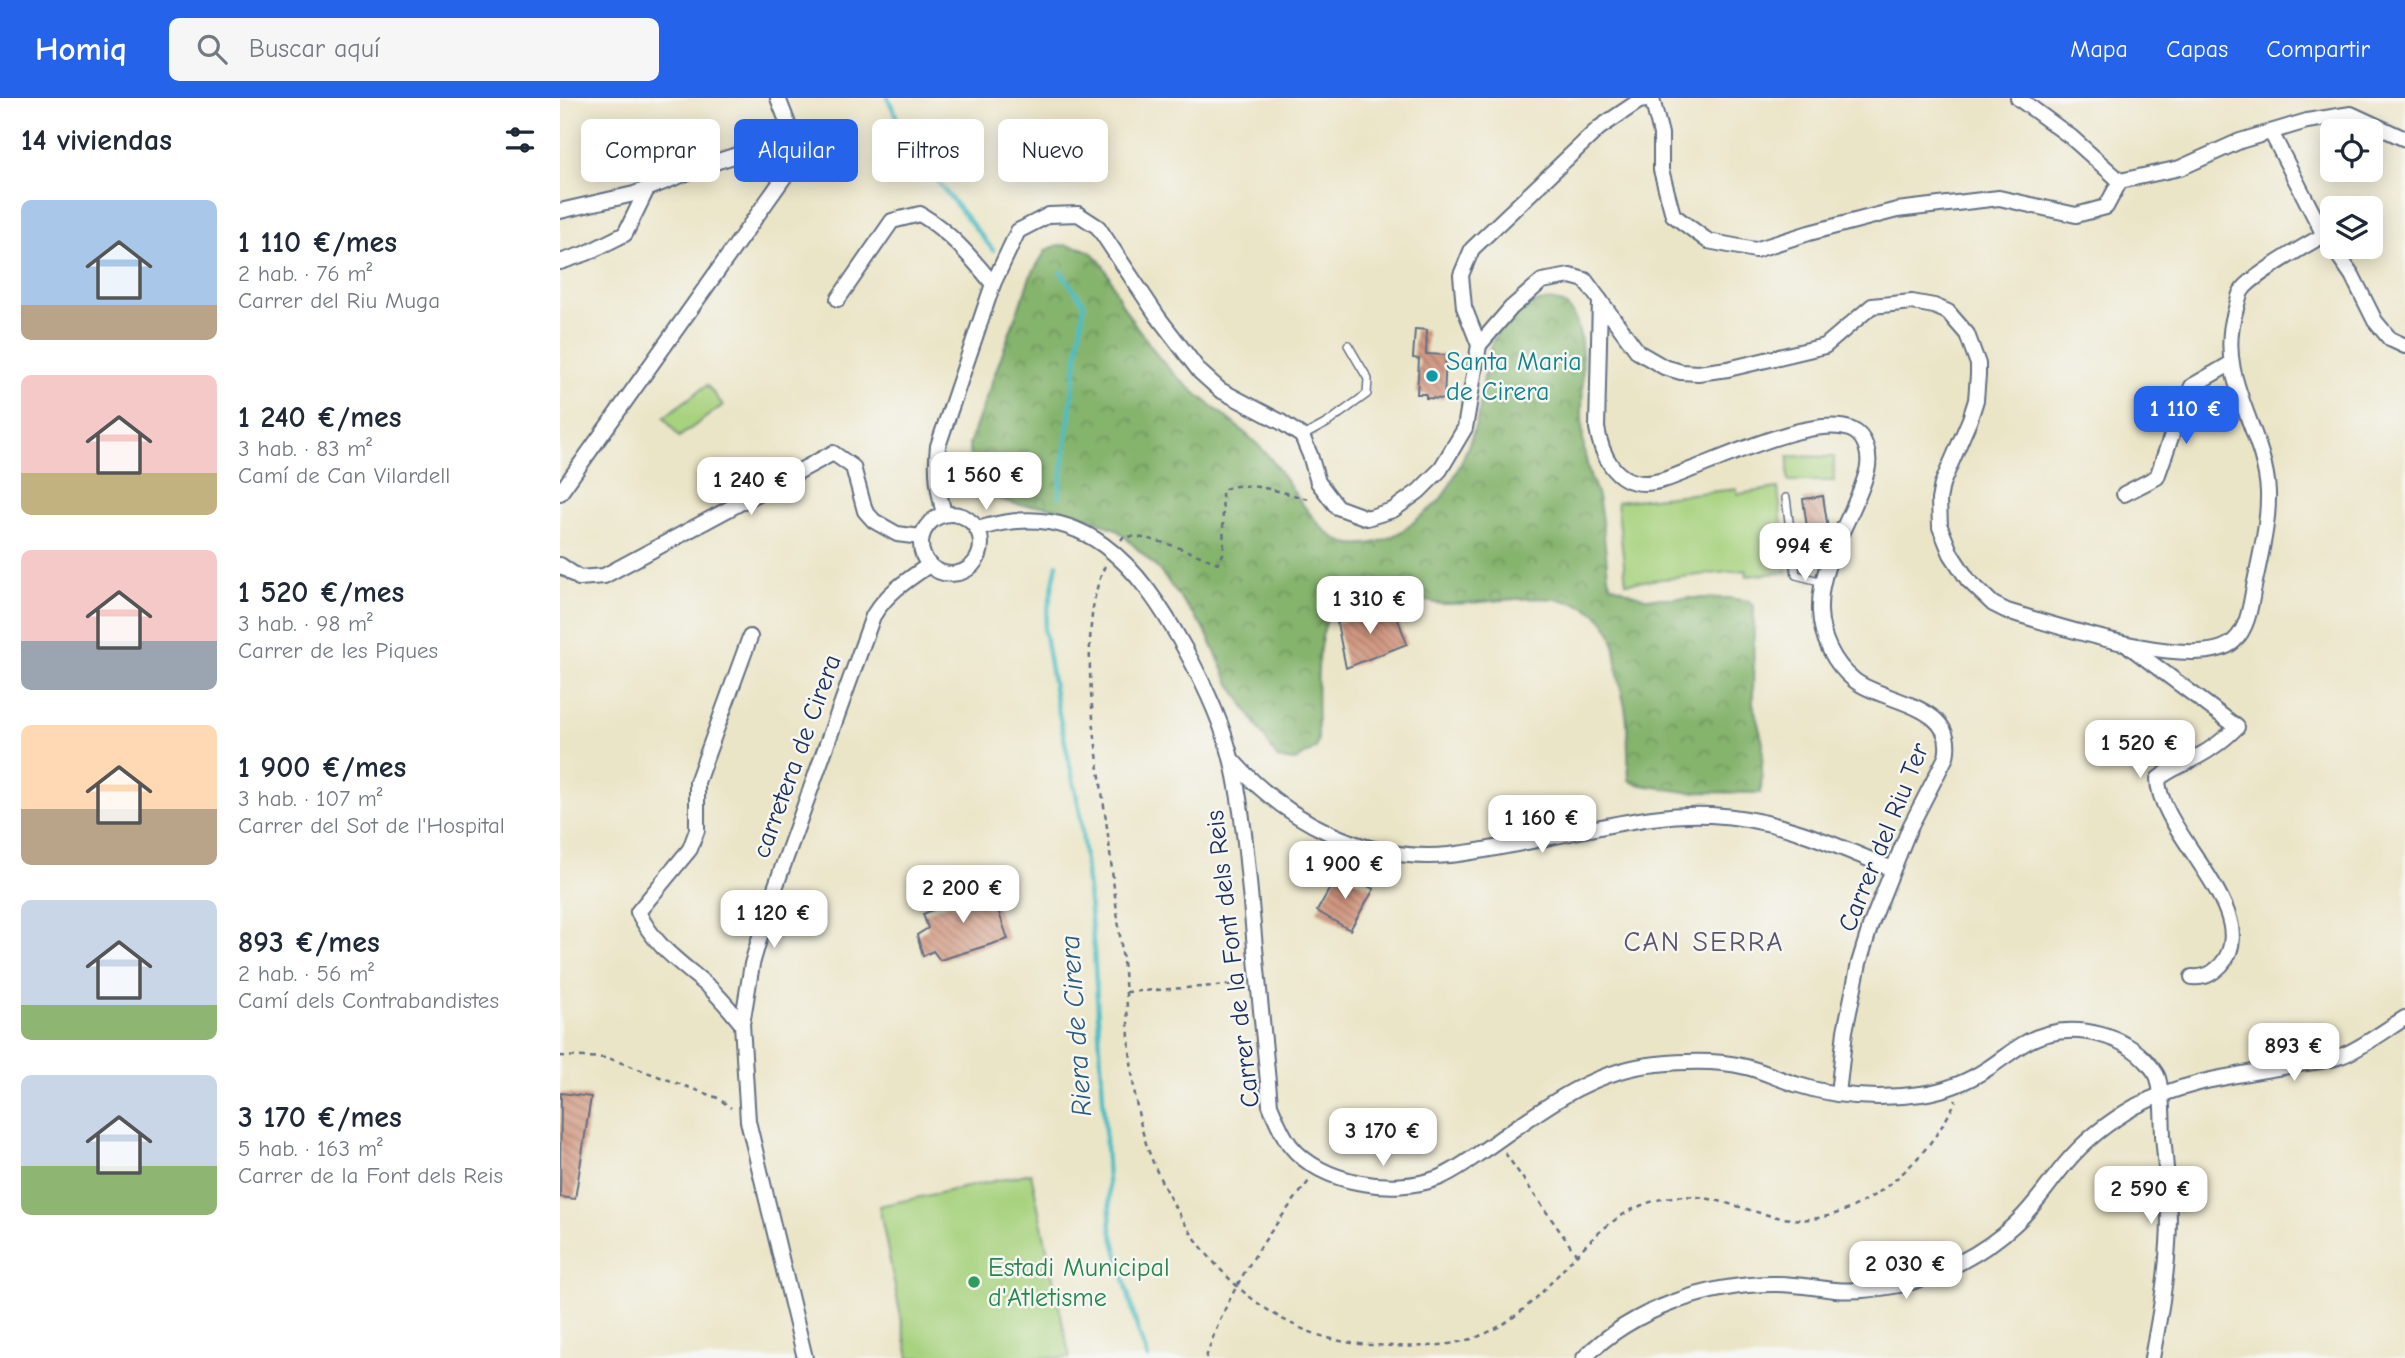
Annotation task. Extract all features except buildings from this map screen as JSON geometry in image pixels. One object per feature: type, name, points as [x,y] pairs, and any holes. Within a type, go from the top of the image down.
[{"type":"street","points":[[778,98],[786,119]]},
{"type":"street","points":[[2018,98],[2071,137],[2120,181]]},
{"type":"street","points":[[944,514],[935,469],[938,446],[993,284],[1018,231],[1049,215],[1078,214],[1098,227],[1158,317],[1200,372],[1220,390],[1302,436],[1311,455],[1318,482],[1333,502],[1338,507],[1367,518],[1392,510],[1419,491],[1440,470],[1465,428],[1479,345],[1464,307],[1461,275],[1472,249],[1599,128],[1639,101],[1651,99],[1661,134],[1661,170],[1673,215],[1708,241],[1755,250],[1897,210],[1999,198],[2076,215],[2106,207],[2120,181],[2180,168],[2240,141],[2307,121],[2351,114],[2405,139]]},
{"type":"street","points":[[2271,132],[2320,227]]},
{"type":"street","points":[[560,211],[634,194],[734,156]]},
{"type":"street","points":[[560,493],[781,182]]},
{"type":"street","points":[[560,262],[587,253],[625,234],[647,189]]},
{"type":"street","points":[[838,299],[892,221],[920,214],[939,226],[966,251],[993,284]]},
{"type":"street","points":[[1479,345],[1511,308],[1542,281],[1570,276],[1585,280],[1638,352],[1664,368],[1681,372],[1698,373],[1739,367],[1825,346],[1871,306],[1912,302],[1934,306],[1948,312],[1967,334],[1978,364],[1976,400],[1942,484],[1939,500],[1940,527],[1959,569],[1980,594],[2007,611],[2154,650],[2201,652],[2218,649],[2233,642],[2243,630],[2259,562],[2268,493],[2264,471],[2230,364],[2231,324],[2242,290],[2300,248],[2320,237]]},
{"type":"street","points":[[2340,259],[2375,321],[2390,339],[2405,346]]},
{"type":"street","name":"Carrer del Riu Ter","points":[[1600,300],[1597,428],[1600,446],[1607,461],[1629,480],[1643,483],[1663,480],[1770,440],[1808,429],[1853,430],[1861,436],[1868,456],[1868,470],[1823,582],[1820,610],[1824,634],[1840,667],[1856,682],[1922,712],[1940,725],[1946,734],[1948,746],[1946,757],[1892,869],[1859,963],[1845,1031],[1838,1094]]},
{"type":"street","points":[[2124,494],[2157,477],[2192,386],[2230,364]]},
{"type":"street","points":[[560,565],[579,578],[604,576],[833,453],[853,467],[865,511],[874,521],[897,534],[921,537]]},
{"type":"street","points":[[944,514],[963,516],[978,529],[981,551],[968,570],[957,574],[944,574],[929,565],[922,553],[921,537],[928,524],[944,514]]},
{"type":"street","name":"Carrer de la Font dels Reis","points":[[978,529],[997,522],[1015,520],[1050,522],[1084,533],[1112,550],[1136,573],[1152,594],[1207,691],[1232,760],[1244,832],[1270,1105],[1279,1127],[1302,1158],[1318,1169],[1357,1182],[1387,1185],[1418,1183],[1438,1178],[1448,1172],[1566,1093],[1613,1073],[1654,1064],[1723,1063],[1748,1067],[1795,1084],[1838,1094],[1905,1097],[1965,1082],[2028,1041],[2046,1034],[2099,1034],[2118,1041],[2138,1054],[2158,1076],[2169,1241],[2162,1306],[2152,1358]]},
{"type":"street","name":"carretera de Cirera","points":[[805,1358],[748,1121],[742,1024],[752,964],[770,902],[873,616],[882,601],[894,590],[929,565]]},
{"type":"street","points":[[742,1024],[711,989],[677,962],[649,933],[638,912],[690,849],[697,830],[697,782],[750,637]]},
{"type":"street","points":[[2123,642],[2237,727],[2223,741],[2196,758],[2171,768],[2158,779],[2158,793],[2163,803],[2226,907],[2232,934],[2225,960],[2215,971],[2203,977],[2192,977]]},
{"type":"street","points":[[1232,760],[1267,794],[1319,828],[1348,842],[1392,853],[1446,855],[1660,816],[1711,815],[1768,822],[1793,829],[1892,869]]},
{"type":"street","points":[[1584,1358],[1610,1336],[1648,1314],[1669,1304],[1713,1291],[1754,1284],[1837,1290],[1872,1289],[1918,1280],[1956,1264],[1998,1238],[2015,1224],[2065,1164],[2102,1129],[2136,1106],[2217,1077],[2343,1056],[2405,1018]]},
{"type":"lane","points":[[1302,436],[1327,423],[1367,394],[1368,379],[1348,345]]},
{"type":"lane","points":[[1786,498],[1796,575],[1823,582]]},
{"type":"path","points":[[1333,502],[1315,501],[1253,486],[1228,486],[1222,491],[1224,552],[1218,563],[1177,545],[1150,538],[1124,536],[1112,550],[1101,575],[1094,605],[1089,651],[1135,1092],[1148,1150],[1173,1204],[1193,1235],[1236,1287],[1281,1319],[1317,1336],[1340,1342],[1398,1346],[1456,1343],[1485,1334],[1527,1307],[1603,1227],[1623,1213],[1647,1203],[1676,1197],[1700,1198],[1792,1219],[1820,1218],[1848,1210],[1904,1173],[1929,1147],[1947,1121],[1965,1082]]},
{"type":"path","points":[[1126,992],[1258,983]]},
{"type":"path","points":[[560,1056],[608,1058],[718,1098],[748,1121]]},
{"type":"path","points":[[1497,1141],[1576,1254]]},
{"type":"path","points":[[1206,1358],[1220,1317],[1236,1287],[1281,1217],[1318,1169]]},
{"type":"green space","points":[[1058,245],[1082,248],[1099,260],[1127,312],[1169,369],[1265,452],[1304,506],[1327,532],[1351,544],[1369,544],[1394,536],[1440,500],[1458,470],[1473,433],[1487,360],[1496,334],[1512,317],[1533,304],[1555,301],[1565,305],[1577,324],[1580,339],[1583,443],[1598,497],[1611,585],[1645,598],[1728,598],[1749,601],[1754,606],[1753,703],[1763,743],[1761,793],[1686,792],[1636,784],[1629,780],[1626,716],[1614,642],[1609,630],[1591,611],[1573,603],[1553,599],[1444,604],[1432,603],[1392,588],[1371,587],[1340,600],[1324,628],[1320,646],[1316,748],[1295,761],[1278,759],[1229,682],[1205,630],[1159,570],[1124,536],[1116,529],[1077,513],[1044,506],[1020,505],[984,495],[972,482],[969,445],[1030,277],[1046,250]]},
{"type":"green space","points":[[707,385],[723,405],[679,437],[664,417]]},
{"type":"green space","points":[[1788,456],[1834,457],[1834,481],[1788,481]]},
{"type":"green space","points":[[1778,488],[1787,572],[1747,576],[1746,570],[1626,583],[1617,502],[1736,489],[1738,494]]},
{"type":"green space","name":"Estadi Municipal d'Atletisme","points":[[1031,1173],[1070,1358],[909,1358],[879,1206]]},
{"type":"waterway","name":"Riera de Cirera","points":[[888,98],[911,149],[993,250]]},
{"type":"waterway","name":"Riera de Cirera","points":[[1059,497],[1084,303],[1061,272]]},
{"type":"waterway","name":"Riera de Cirera","points":[[1057,564],[1044,629],[1080,812],[1094,950],[1111,1229],[1138,1331],[1148,1358]]},
{"type":"place","name":"Santa Maria de Cirera","points":[[1432,376]]},
{"type":"place","name":"Estadi Municipal d'Atletisme","points":[[974,1282]]},
{"type":"district","name":"CAN SERRA","points":[[1704,941]]}]
